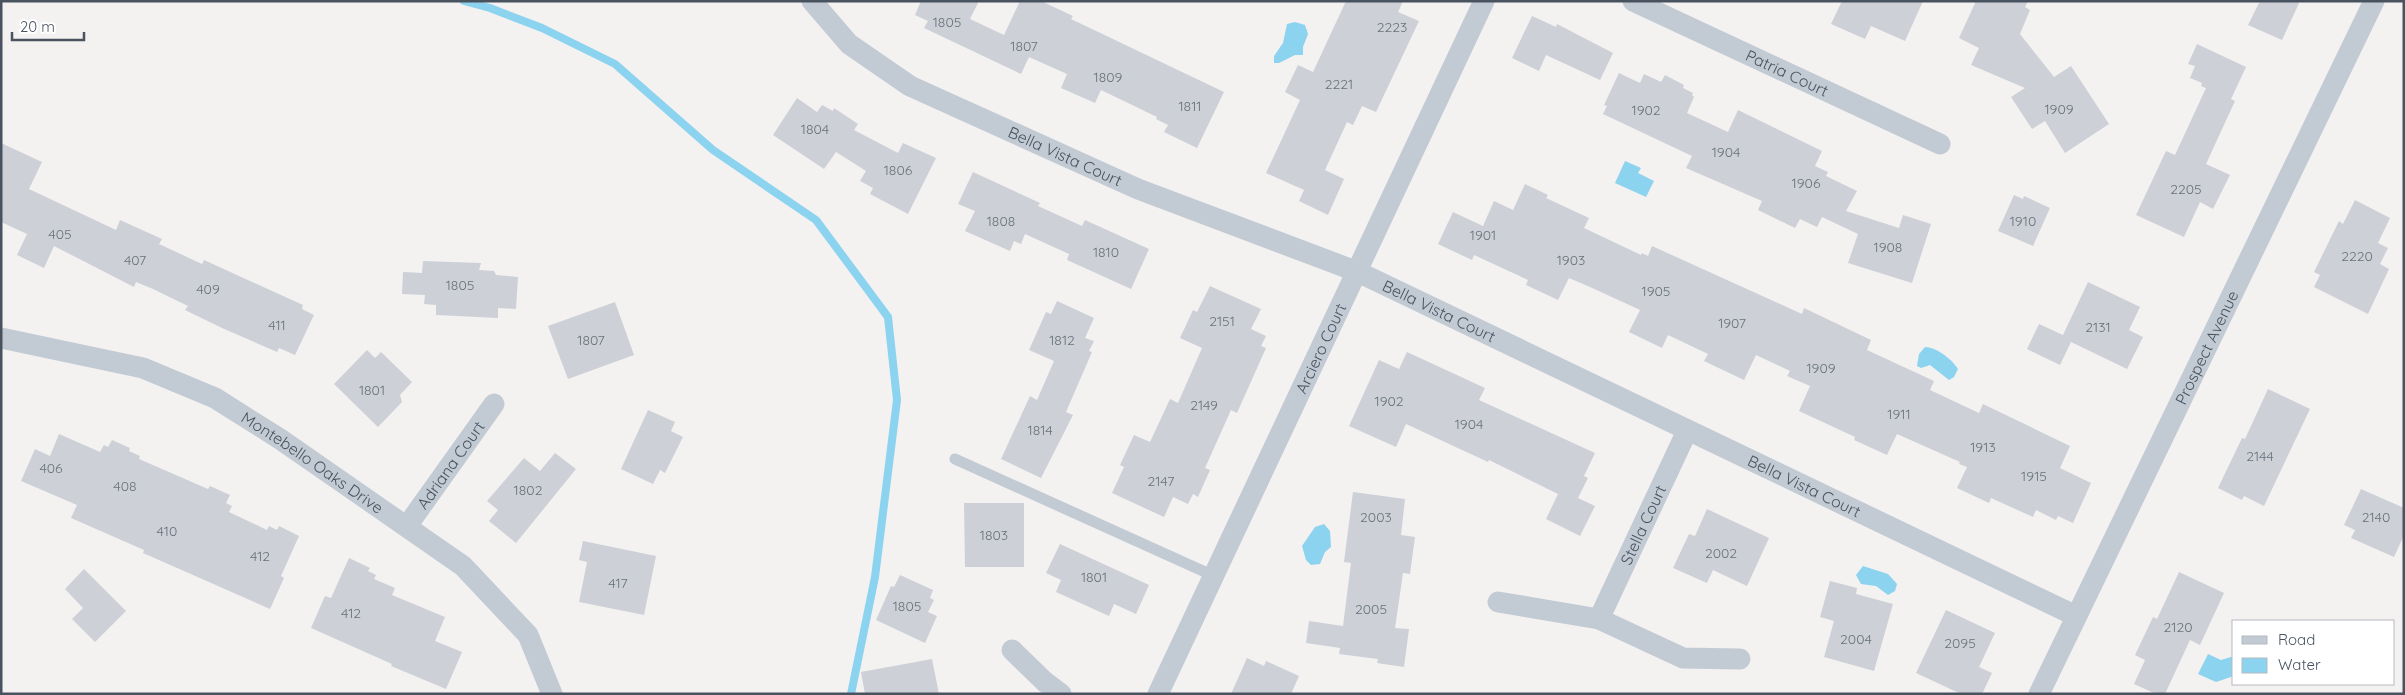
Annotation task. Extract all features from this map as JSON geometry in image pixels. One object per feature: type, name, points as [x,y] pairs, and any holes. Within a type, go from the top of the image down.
[{"type":"street","name":"Bella Vista Court","points":[[812,1],[849,44],[910,86],[1138,189],[1358,272],[1686,431],[2076,616]]},
{"type":"street","name":"Arciero Court","points":[[1158,694],[1484,1]]},
{"type":"street","name":"Patria Court","points":[[1633,1],[1940,144]]},
{"type":"street","name":"Prospect Avenue","points":[[2040,694],[2374,1]]},
{"type":"street","name":"Montebello Oaks Drive","points":[[1,338],[143,368],[216,398],[407,526],[463,566],[528,635],[552,694]]},
{"type":"street","name":"Adriana Court","points":[[407,526],[494,404]]},
{"type":"street","name":"Stella Court","points":[[1599,619],[1686,431]]},
{"type":"street","points":[[1498,602],[1599,619],[1683,658],[1740,659]]},
{"type":"street","points":[[1012,650],[1045,682],[1061,694]]},
{"type":"lane","points":[[955,459],[1214,576]]},
{"type":"water","points":[[1295,22],[1305,25],[1308,34],[1303,47],[1303,55],[1295,55],[1279,63],[1274,63],[1274,56],[1283,43],[1287,24]]},
{"type":"water","points":[[1625,161],[1641,168],[1638,173],[1654,181],[1646,197],[1615,183]]},
{"type":"water","points":[[1925,347],[1939,351],[1952,361],[1958,369],[1954,377],[1949,380],[1930,365],[1921,368],[1917,366],[1919,354]]},
{"type":"water","points":[[1324,524],[1330,531],[1331,547],[1325,552],[1320,564],[1311,565],[1306,560],[1302,546],[1315,527]]},
{"type":"water","points":[[1863,566],[1888,574],[1897,584],[1895,591],[1888,595],[1876,586],[1861,584],[1856,575]]},
{"type":"water","points":[[2208,654],[2221,660],[2232,657],[2232,677],[2216,682],[2198,674]]},
{"type":"building","points":[[921,1],[979,1],[970,19],[1004,35],[1020,1],[1041,1],[1073,16],[1071,19],[1224,92],[1197,148],[1164,132],[1168,125],[1156,119],[1157,117],[1101,90],[1095,103],[1061,88],[1067,74],[1029,57],[1021,74],[924,28],[928,21],[915,15]]},
{"type":"building","points":[[1346,1],[1403,1],[1398,12],[1419,21],[1376,112],[1362,106],[1353,125],[1347,122],[1325,170],[1344,179],[1328,215],[1299,201],[1304,190],[1266,173],[1300,100],[1285,92],[1298,65],[1313,72]]},
{"type":"building","points":[[1842,1],[1923,1],[1905,41],[1871,26],[1865,39],[1831,24]]},
{"type":"building","points":[[1976,1],[2028,1],[2025,7],[2030,10],[2020,34],[2054,77],[2071,66],[2109,124],[2065,153],[2045,121],[2032,129],[2011,97],[2025,88],[1971,65],[1979,48],[1959,38]]},
{"type":"building","points":[[2260,1],[2300,1],[2282,40],[2248,25]]},
{"type":"building","points":[[1532,16],[1556,27],[1557,24],[1613,53],[1600,80],[1546,55],[1539,71],[1512,58]]},
{"type":"building","points":[[2197,44],[2246,67],[2231,99],[2235,101],[2206,164],[2230,175],[2213,209],[2200,202],[2184,237],[2136,215],[2166,151],[2175,155],[2206,88],[2201,86],[2202,83],[2190,78],[2195,66],[2188,64]]},
{"type":"building","points":[[1619,73],[1640,83],[1644,74],[1661,82],[1665,75],[1684,85],[1683,88],[1693,93],[1694,97],[1687,113],[1728,132],[1738,110],[1822,151],[1815,166],[1828,172],[1826,176],[1857,191],[1846,211],[1899,228],[1903,215],[1931,224],[1912,283],[1848,263],[1858,234],[1822,217],[1817,227],[1800,219],[1795,228],[1758,210],[1762,201],[1686,168],[1692,156],[1603,114],[1607,106],[1604,105]]},
{"type":"building","points":[[797,98],[817,112],[822,105],[833,111],[834,108],[858,124],[854,130],[898,153],[903,143],[936,158],[908,214],[870,194],[873,188],[860,181],[866,171],[836,152],[824,169],[773,135]]},
{"type":"building","points":[[1,143],[42,162],[29,189],[116,230],[120,220],[162,239],[159,244],[202,264],[204,260],[303,305],[302,309],[314,315],[295,355],[279,348],[277,352],[222,328],[185,310],[188,306],[136,282],[134,287],[54,246],[44,268],[17,255],[27,234],[1,222]]},
{"type":"building","points":[[973,172],[1040,203],[1038,206],[1082,226],[1085,220],[1149,249],[1131,289],[1067,260],[1069,254],[1025,234],[1021,244],[1014,241],[1010,251],[965,231],[975,211],[958,204]]},
{"type":"building","points":[[1525,184],[1548,195],[1546,198],[1589,218],[1584,228],[1641,255],[1642,253],[1648,256],[1652,246],[1802,314],[1804,308],[1871,340],[1867,350],[1934,381],[1930,390],[1979,413],[1983,404],[2070,446],[2060,468],[2091,483],[2073,523],[2058,516],[2056,520],[2036,510],[2033,517],[1991,498],[1989,503],[1957,488],[1967,467],[1959,464],[1960,462],[1897,434],[1887,455],[1854,440],[1855,437],[1799,411],[1810,386],[1787,376],[1790,371],[1756,355],[1744,380],[1704,361],[1708,354],[1668,335],[1662,348],[1629,332],[1640,310],[1590,287],[1569,278],[1558,300],[1526,285],[1528,280],[1474,255],[1472,260],[1438,244],[1453,212],[1483,226],[1494,201],[1513,210]]},
{"type":"building","points":[[2014,195],[2023,199],[2024,196],[2050,208],[2033,246],[1998,231]]},
{"type":"building","points":[[2355,200],[2390,218],[2378,243],[2388,248],[2380,264],[2389,269],[2368,314],[2314,287],[2320,275],[2314,272],[2339,221],[2343,224]]},
{"type":"building","points":[[423,261],[481,263],[479,270],[494,271],[496,275],[518,277],[516,309],[498,308],[498,318],[436,315],[436,305],[424,304],[425,295],[402,294],[403,272],[422,273]]},
{"type":"building","points":[[2088,282],[2140,307],[2129,330],[2143,337],[2127,369],[2071,342],[2060,365],[2027,349],[2039,324],[2063,335]]},
{"type":"building","points":[[1210,286],[1261,309],[1251,329],[1266,336],[1261,346],[1266,348],[1237,413],[1231,410],[1205,468],[1210,470],[1198,497],[1193,494],[1188,504],[1173,497],[1164,517],[1112,493],[1124,467],[1120,465],[1134,435],[1150,442],[1170,399],[1178,403],[1202,348],[1180,338],[1193,310],[1197,312]]},
{"type":"building","points":[[1057,301],[1094,318],[1085,338],[1094,341],[1089,351],[1092,352],[1066,412],[1073,415],[1041,478],[1001,459],[1030,396],[1037,400],[1054,361],[1029,350],[1046,312],[1051,314]]},
{"type":"building","points":[[615,302],[634,355],[568,379],[548,326]]},
{"type":"building","points":[[367,350],[375,358],[381,352],[412,382],[400,395],[402,402],[378,427],[334,384]]},
{"type":"building","points":[[1407,352],[1485,388],[1479,400],[1595,453],[1584,476],[1588,478],[1578,498],[1595,506],[1580,536],[1546,519],[1558,494],[1489,460],[1488,462],[1406,424],[1396,447],[1349,426],[1379,360],[1399,369]]},
{"type":"building","points":[[2268,389],[2310,409],[2264,506],[2244,496],[2242,500],[2218,488],[2242,438],[2245,439]]},
{"type":"building","points":[[648,410],[675,422],[671,431],[683,437],[665,473],[660,470],[653,484],[621,469]]},
{"type":"building","points":[[59,434],[100,452],[104,445],[108,447],[112,440],[130,448],[129,451],[140,456],[139,459],[208,489],[210,486],[230,495],[226,503],[232,506],[229,512],[267,530],[269,526],[277,530],[279,526],[299,536],[281,576],[284,578],[270,609],[143,553],[144,550],[71,518],[77,505],[21,481],[35,449],[50,456]]},
{"type":"building","points":[[555,453],[576,469],[516,543],[489,521],[498,510],[487,501],[524,458],[540,471]]},
{"type":"building","points":[[2361,489],[2404,508],[2404,535],[2394,557],[2351,538],[2355,530],[2344,525]]},
{"type":"building","points":[[1353,492],[1405,499],[1401,535],[1415,537],[1410,574],[1403,573],[1395,628],[1409,629],[1404,667],[1377,663],[1378,659],[1339,654],[1340,648],[1306,643],[1309,621],[1343,626],[1351,563],[1344,562]]},
{"type":"building","points":[[964,503],[1024,503],[1024,567],[965,567]]},
{"type":"building","points":[[1707,509],[1769,538],[1747,586],[1713,570],[1707,583],[1673,568],[1689,534],[1695,536]]},
{"type":"building","points":[[583,541],[656,556],[644,615],[579,602],[587,562],[579,560]]},
{"type":"building","points":[[1060,544],[1149,585],[1136,614],[1114,604],[1109,616],[1056,592],[1061,580],[1046,573]]},
{"type":"building","points":[[349,558],[370,568],[368,571],[376,575],[374,579],[395,588],[392,595],[445,617],[435,641],[462,652],[446,689],[391,666],[392,664],[311,628],[325,596],[331,598]]},
{"type":"building","points":[[84,569],[126,611],[95,642],[72,619],[83,608],[65,589]]},
{"type":"building","points":[[2179,572],[2224,593],[2200,645],[2190,640],[2165,694],[2156,694],[2134,684],[2145,660],[2135,655],[2153,617],[2157,619]]},
{"type":"building","points":[[900,575],[933,590],[930,598],[934,600],[928,612],[937,616],[925,643],[876,620],[891,586],[894,587]]},
{"type":"building","points":[[1830,581],[1857,588],[1856,594],[1893,604],[1874,671],[1824,657],[1834,621],[1820,617]]},
{"type":"building","points":[[1946,610],[1995,633],[1979,667],[1992,673],[1982,694],[1961,694],[1916,673]]},
{"type":"building","points":[[1247,658],[1264,666],[1266,661],[1299,676],[1291,694],[1231,694]]},
{"type":"building","points":[[932,659],[939,694],[865,694],[861,672]]},
{"type":"waterway","points":[[464,1],[490,8],[542,28],[615,64],[713,150],[816,220],[888,317],[897,400],[875,577],[851,694]]}]
